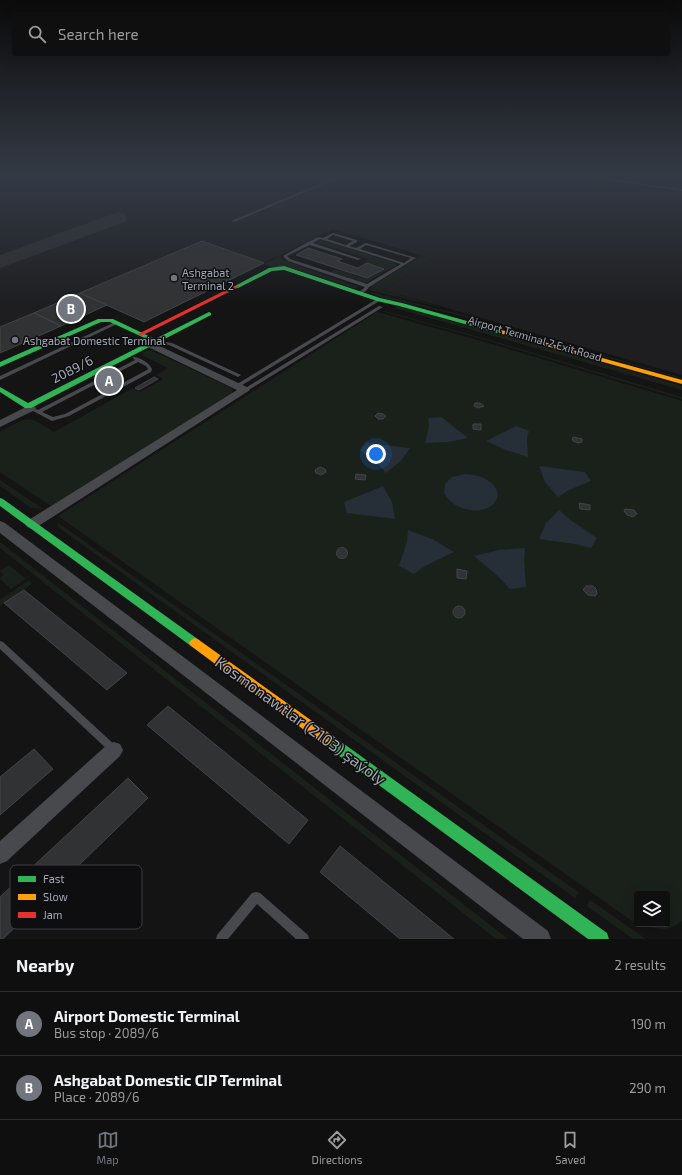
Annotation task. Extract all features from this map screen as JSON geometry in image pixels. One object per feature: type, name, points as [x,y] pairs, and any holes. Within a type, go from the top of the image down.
[{"type":"street","points":[[141,334],[271,269],[284,268],[383,303],[682,382]]},
{"type":"street","points":[[278,278],[293,270]]},
{"type":"street","name":"Airport Terminal 2 Exit Road","points":[[383,303],[528,349]]},
{"type":"street","name":"2089/6","points":[[32,409],[152,342],[215,310]]},
{"type":"street","points":[[0,364],[96,321],[108,319],[141,334],[152,342],[241,388],[32,524]]},
{"type":"street","points":[[0,389],[32,409]]},
{"type":"street","points":[[0,424],[32,409]]},
{"type":"street","name":"Kosmonawtlar (2103) şaýoly","points":[[0,500],[602,939]]},
{"type":"street","name":"Kosmonawtlar (2103) şaýoly","points":[[0,526],[540,939]]},
{"type":"street","points":[[0,854],[114,750]]},
{"type":"lane","points":[[324,239],[333,234],[356,241],[346,246]]},
{"type":"lane","points":[[366,286],[286,258],[285,256],[320,238],[404,264]]},
{"type":"lane","points":[[310,243],[359,259]]},
{"type":"lane","points":[[357,249],[366,244],[414,258],[366,286],[365,290],[360,294]]},
{"type":"lane","points":[[241,388],[383,303]]},
{"type":"lane","points":[[241,388],[383,303]]},
{"type":"lane","points":[[0,378],[117,323]]},
{"type":"lane","points":[[152,342],[170,344],[238,375]]},
{"type":"lane","points":[[32,409],[52,419],[68,415],[150,369],[148,365],[128,355]]},
{"type":"lane","points":[[32,409],[138,360]]},
{"type":"lane","points":[[0,644],[114,750]]},
{"type":"lane","points":[[222,939],[256,897],[304,939]]},
{"type":"shaded area","points":[[0,220],[682,220],[682,375],[383,290],[433,259],[333,229],[144,322],[107,305],[0,353]]},
{"type":"shaded area","points":[[324,241],[395,263],[397,265],[363,283],[331,272],[336,269],[366,279],[384,268],[365,262],[369,259],[315,242]]},
{"type":"shaded area","points":[[280,256],[283,260],[359,287],[353,288],[289,267],[272,267],[264,264]]},
{"type":"shaded area","points":[[422,256],[433,259],[383,290],[443,308],[370,290],[371,286]]},
{"type":"shaded area","points":[[370,292],[463,315],[682,379],[462,316],[380,297]]},
{"type":"shaded area","points":[[397,306],[682,386],[682,390],[395,308]]},
{"type":"shaded area","points":[[381,311],[490,340],[682,397],[682,399],[489,341]]},
{"type":"shaded area","points":[[377,312],[488,343],[682,401],[682,920],[672,927],[662,929],[650,927],[670,927],[670,891],[634,891],[634,922],[58,516]]},
{"type":"shaded area","points":[[148,350],[231,388],[232,393],[51,506],[0,472],[0,432],[27,419],[38,422],[54,432],[133,388],[140,392],[163,379],[156,375],[168,368],[142,355],[143,352]]},
{"type":"shaded area","points":[[441,417],[468,438],[448,442],[425,443],[429,426],[428,418]]},
{"type":"shaded area","points":[[516,426],[529,431],[527,438],[528,457],[506,450],[486,441]]},
{"type":"shaded area","points":[[367,443],[410,448],[401,461],[386,473],[379,465],[360,450]]},
{"type":"shaded area","points":[[539,466],[585,472],[591,481],[567,491],[558,497],[545,482]]},
{"type":"shaded area","points":[[465,474],[475,475],[485,479],[493,485],[498,495],[494,503],[488,508],[472,510],[463,508],[448,499],[444,493],[445,484],[452,477]]},
{"type":"shaded area","points":[[0,480],[43,509],[31,508],[0,486]]},
{"type":"shaded area","points":[[383,486],[392,502],[395,519],[347,513],[344,502]]},
{"type":"shaded area","points":[[559,510],[569,519],[597,538],[591,548],[575,544],[539,539],[546,523]]},
{"type":"shaded area","points":[[57,522],[578,892],[575,898],[59,528]]},
{"type":"shaded area","points":[[408,530],[432,539],[454,552],[425,566],[414,574],[399,566],[407,541]]},
{"type":"shaded area","points":[[0,542],[508,939],[496,939],[0,548]]},
{"type":"shaded area","points":[[525,548],[524,559],[526,587],[510,589],[500,578],[474,556],[499,550]]},
{"type":"shaded area","points":[[9,565],[26,579],[11,589],[0,579],[0,577],[4,575],[0,571]]},
{"type":"shaded area","points":[[29,580],[32,584],[0,606],[0,600]]},
{"type":"shaded area","points":[[590,900],[646,939],[633,939],[587,906]]},
{"type":"building","name":"Ashgabat Terminal 2","points":[[202,241],[264,263],[144,322],[80,293]]},
{"type":"building","points":[[308,248],[342,259],[337,261],[358,268],[367,263],[384,269],[367,278],[296,255]]},
{"type":"building","points":[[80,293],[107,305],[61,326],[34,313]]},
{"type":"building","name":"Ashgabat Domestic Terminal","points":[[34,313],[61,326],[0,353],[0,327]]},
{"type":"building","points":[[154,377],[158,379],[139,390],[135,388]]},
{"type":"building","points":[[475,403],[480,403],[484,406],[478,408],[474,406]]},
{"type":"building","points":[[378,413],[386,416],[383,419],[378,419],[375,416]]},
{"type":"building","points":[[473,424],[481,424],[481,430],[473,429]]},
{"type":"building","points":[[572,438],[582,439],[582,442],[578,443],[573,441]]},
{"type":"building","points":[[320,467],[325,469],[326,472],[321,475],[316,473],[315,470]]},
{"type":"building","points":[[356,474],[366,475],[365,480],[355,479]]},
{"type":"building","points":[[579,503],[590,505],[590,510],[580,509]]},
{"type":"building","points":[[625,509],[634,510],[637,514],[633,517],[627,515],[624,511]]},
{"type":"building","points":[[340,548],[344,548],[346,549],[346,557],[340,558],[337,555],[337,551]]},
{"type":"building","points":[[457,569],[467,571],[466,579],[457,578]]},
{"type":"building","points":[[586,586],[593,586],[596,589],[597,594],[595,596],[588,595],[583,590]]},
{"type":"building","points":[[24,590],[127,673],[107,690],[4,603]]},
{"type":"building","points":[[457,606],[461,606],[465,612],[461,618],[457,618],[453,614],[453,610]]},
{"type":"building","points":[[168,706],[308,820],[289,844],[147,725]]},
{"type":"building","points":[[34,749],[53,769],[0,815],[0,777]]},
{"type":"building","points":[[128,778],[148,798],[79,865],[34,865]]},
{"type":"building","points":[[340,846],[454,939],[400,939],[320,872]]},
{"type":"building","points":[[10,888],[10,929],[13,929],[3,939],[0,939],[0,897]]},
{"type":"taxiway","points":[[0,262],[113,220]]},
{"type":"traffic: fast","points":[[236,287],[271,269],[284,268],[379,300],[400,304],[501,332]]},
{"type":"traffic: fast","points":[[0,389],[28,406],[209,314]]},
{"type":"traffic: fast","points":[[0,365],[100,320],[111,320],[152,339]]},
{"type":"traffic: fast","points":[[0,501],[195,643]]},
{"type":"traffic: fast","points":[[328,740],[601,939]]},
{"type":"traffic: slow","points":[[501,332],[682,382]]},
{"type":"traffic: slow","points":[[195,643],[328,740]]},
{"type":"traffic: jam","points":[[141,334],[236,287]]},
{"type":"place","name":"Ashgabat Terminal 2","points":[[174,278]]},
{"type":"place","name":"Ashgabat Domestic CIP Terminal","points":[[71,309]]},
{"type":"place","name":"Ashgabat Domestic Terminal","points":[[15,340]]},
{"type":"place","name":"Airport Domestic Terminal","points":[[109,381]]}]
